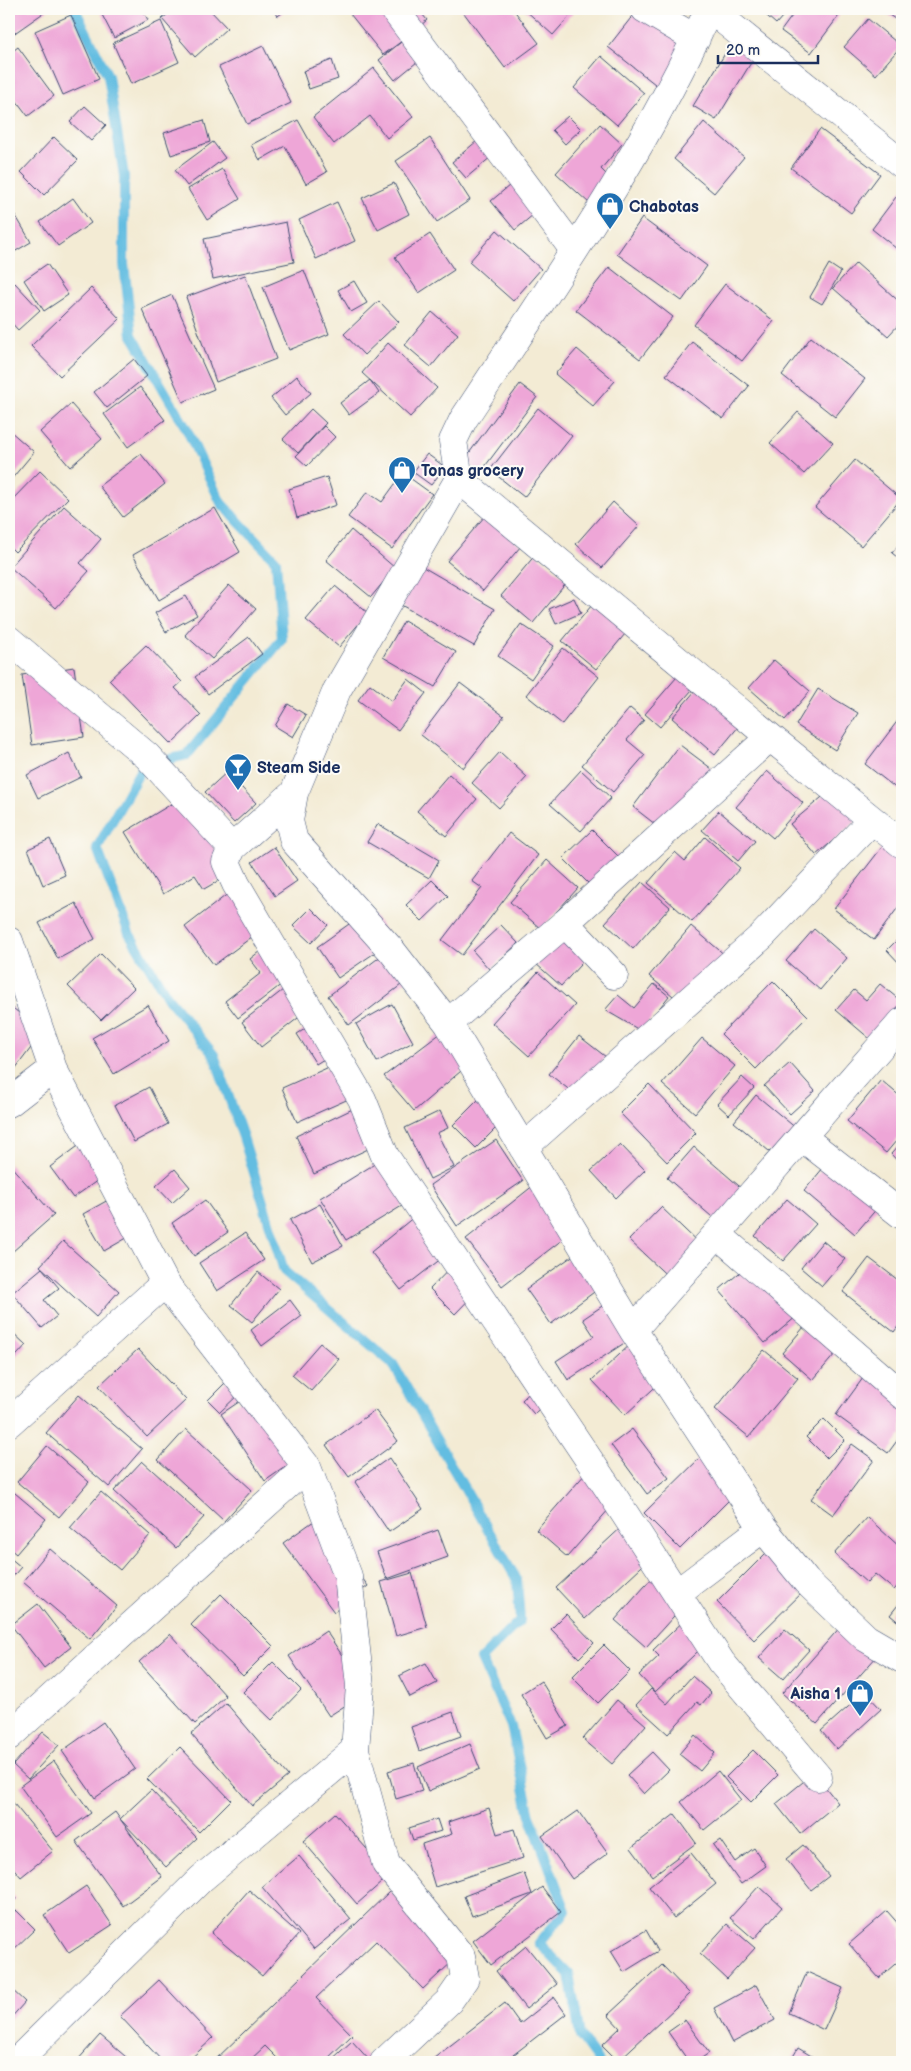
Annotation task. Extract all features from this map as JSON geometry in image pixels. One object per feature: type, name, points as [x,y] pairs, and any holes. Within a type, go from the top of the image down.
[{"type":"street","points":[[394,9],[574,250]]},
{"type":"street","points":[[645,9],[696,39]]},
{"type":"street","points":[[902,164],[709,9],[667,97],[574,250],[463,420],[453,441],[459,479],[337,690],[294,793],[289,821],[294,841],[392,951],[448,1023],[633,1330],[763,1528],[806,1581],[866,1638],[902,1659]]},
{"type":"street","points":[[459,479],[902,844]]},
{"type":"street","points":[[9,640],[147,756],[232,848]]},
{"type":"street","points":[[448,1023],[565,923],[770,737]]},
{"type":"street","points":[[294,793],[232,848],[226,862],[236,884],[362,1099],[385,1156],[677,1593],[721,1662],[818,1777]]},
{"type":"street","points":[[522,1148],[762,936],[872,820]]},
{"type":"street","points":[[565,923],[614,974]]},
{"type":"street","points":[[9,941],[53,1069],[164,1283],[306,1467],[348,1576],[360,1686],[355,1750],[386,1864],[461,1956],[465,1978],[449,2001],[385,2062]]},
{"type":"street","points":[[633,1330],[902,1022]]},
{"type":"street","points":[[9,1102],[53,1069]]},
{"type":"street","points":[[802,1137],[902,1214]]},
{"type":"street","points":[[717,1234],[902,1395]]},
{"type":"street","points":[[9,1423],[164,1283]]},
{"type":"street","points":[[9,1736],[306,1467]]},
{"type":"street","points":[[677,1593],[763,1528]]},
{"type":"street","points":[[16,2062],[201,1879],[355,1750]]},
{"type":"building","points":[[9,9],[49,9],[9,37]]},
{"type":"building","points":[[99,9],[142,9],[148,20],[114,38]]},
{"type":"building","points":[[174,9],[209,9],[227,28],[195,57],[162,19]]},
{"type":"building","points":[[273,9],[287,9],[278,16]]},
{"type":"building","points":[[346,9],[391,9],[400,19],[413,9],[418,9],[427,20],[412,33],[428,53],[395,80],[379,60],[406,38],[383,55]]},
{"type":"building","points":[[461,9],[513,9],[539,43],[505,68]]},
{"type":"building","points":[[524,9],[576,9],[553,35]]},
{"type":"building","points":[[638,9],[690,48],[660,88],[608,47]]},
{"type":"building","points":[[759,9],[789,9],[776,24]]},
{"type":"building","points":[[797,9],[844,9],[811,53],[781,31]]},
{"type":"building","points":[[880,9],[902,9],[895,19]]},
{"type":"building","points":[[71,15],[99,79],[63,95],[35,31]]},
{"type":"building","points":[[868,19],[901,46],[876,75],[844,47]]},
{"type":"building","points":[[161,21],[179,62],[131,84],[113,43]]},
{"type":"building","points":[[737,34],[760,48],[716,120],[693,106]]},
{"type":"building","points":[[263,46],[291,103],[247,124],[219,67]]},
{"type":"building","points":[[18,47],[54,96],[28,116],[9,91],[9,54]]},
{"type":"building","points":[[601,56],[644,93],[617,125],[574,88]]},
{"type":"building","points":[[332,60],[338,79],[309,89],[303,71]]},
{"type":"building","points":[[374,68],[413,117],[387,138],[370,116],[334,144],[313,117]]},
{"type":"building","points":[[85,106],[106,125],[91,141],[70,122]]},
{"type":"building","points":[[568,116],[581,129],[565,144],[552,130]]},
{"type":"building","points":[[204,120],[210,142],[171,155],[164,133]]},
{"type":"building","points":[[298,120],[327,172],[306,184],[285,146],[260,160],[251,145]]},
{"type":"building","points":[[704,122],[744,157],[714,193],[674,159]]},
{"type":"building","points":[[600,124],[622,144],[601,169],[611,179],[589,203],[556,173]]},
{"type":"building","points":[[820,129],[880,174],[851,213],[791,168]]},
{"type":"building","points":[[484,135],[498,151],[466,178],[452,162]]},
{"type":"building","points":[[54,137],[78,160],[44,195],[21,172]]},
{"type":"building","points":[[430,138],[470,200],[437,222],[396,161]]},
{"type":"building","points":[[213,142],[225,158],[187,186],[175,170]]},
{"type":"building","points":[[222,169],[240,199],[207,220],[188,189]]},
{"type":"building","points":[[522,175],[546,204],[515,230],[491,201]]},
{"type":"building","points":[[394,183],[409,214],[378,230],[362,198]]},
{"type":"building","points":[[902,189],[902,253],[872,229]]},
{"type":"building","points":[[73,198],[91,223],[58,246],[40,222]]},
{"type":"building","points":[[337,202],[355,241],[316,259],[299,220]]},
{"type":"building","points":[[13,211],[31,242],[9,255],[9,214]]},
{"type":"building","points":[[642,218],[707,266],[682,301],[617,254]]},
{"type":"building","points":[[286,222],[294,262],[213,279],[204,239]]},
{"type":"building","points":[[497,230],[541,269],[513,301],[469,262]]},
{"type":"building","points":[[430,234],[454,270],[419,293],[395,257]]},
{"type":"building","points":[[856,263],[902,304],[902,321],[888,336],[833,288]]},
{"type":"building","points":[[47,264],[68,295],[44,311],[24,280]]},
{"type":"building","points":[[829,264],[841,272],[822,304],[810,297]]},
{"type":"building","points":[[609,267],[673,317],[640,359],[576,310]]},
{"type":"building","points":[[304,270],[329,334],[289,350],[263,287]]},
{"type":"building","points":[[245,275],[276,359],[216,382],[186,297]]},
{"type":"building","points":[[354,281],[367,303],[351,312],[338,290]]},
{"type":"building","points":[[15,283],[40,310],[18,330],[9,320],[9,289]]},
{"type":"building","points":[[725,284],[774,321],[742,361],[694,325]]},
{"type":"building","points":[[91,288],[120,319],[60,376],[31,346]]},
{"type":"building","points":[[172,295],[214,389],[183,402],[142,309]]},
{"type":"building","points":[[379,301],[399,322],[364,355],[344,334]]},
{"type":"building","points":[[432,312],[458,334],[431,367],[405,345]]},
{"type":"building","points":[[811,337],[865,379],[835,417],[782,375]]},
{"type":"building","points":[[692,342],[749,386],[723,419],[666,375]]},
{"type":"building","points":[[388,343],[437,388],[410,417],[362,373]]},
{"type":"building","points":[[577,349],[615,381],[593,406],[555,374]]},
{"type":"building","points":[[134,359],[147,376],[107,408],[94,392]]},
{"type":"building","points":[[297,376],[311,393],[285,415],[271,398]]},
{"type":"building","points":[[370,380],[379,393],[349,415],[340,403]]},
{"type":"building","points":[[520,384],[537,397],[480,473],[464,460]]},
{"type":"building","points":[[140,387],[165,420],[128,447],[104,414]]},
{"type":"building","points":[[71,404],[102,439],[70,467],[40,432]]},
{"type":"building","points":[[538,408],[572,436],[524,497],[490,470]]},
{"type":"building","points":[[311,409],[326,423],[298,453],[283,439]]},
{"type":"building","points":[[798,412],[833,443],[804,474],[770,443]]},
{"type":"building","points":[[324,426],[335,437],[307,466],[296,456]]},
{"type":"building","points":[[9,430],[34,452],[9,482]]},
{"type":"building","points":[[141,454],[165,484],[123,517],[99,486]]},
{"type":"building","points":[[427,454],[445,467],[431,485],[413,472]]},
{"type":"building","points":[[855,460],[901,499],[861,546],[815,507]]},
{"type":"building","points":[[40,471],[68,498],[15,552],[9,546],[9,503]]},
{"type":"building","points":[[403,473],[432,494],[392,549],[348,517],[367,492],[382,502]]},
{"type":"building","points":[[327,477],[336,505],[297,518],[289,489]]},
{"type":"building","points":[[613,502],[639,526],[602,568],[576,544]]},
{"type":"building","points":[[64,506],[101,539],[80,563],[89,571],[56,608],[10,567]]},
{"type":"building","points":[[215,508],[240,552],[159,600],[133,555]]},
{"type":"building","points":[[485,516],[521,546],[483,591],[447,561]]},
{"type":"building","points":[[351,530],[395,568],[371,597],[326,560]]},
{"type":"building","points":[[902,540],[902,561],[892,553]]},
{"type":"building","points":[[536,554],[568,581],[533,623],[501,596]]},
{"type":"building","points":[[423,567],[495,609],[474,646],[401,605]]},
{"type":"building","points":[[229,585],[256,609],[212,659],[185,635]]},
{"type":"building","points":[[335,586],[368,613],[339,647],[306,620]]},
{"type":"building","points":[[602,593],[635,622],[596,669],[562,641]]},
{"type":"building","points":[[186,596],[197,615],[166,632],[155,613]]},
{"type":"building","points":[[574,598],[581,613],[556,624],[549,609]]},
{"type":"building","points":[[404,621],[456,652],[435,687],[383,657]]},
{"type":"building","points":[[521,624],[554,646],[531,679],[498,656]]},
{"type":"building","points":[[249,637],[262,654],[208,694],[195,677]]},
{"type":"building","points":[[146,645],[182,682],[175,688],[201,715],[171,744],[109,680]]},
{"type":"building","points":[[563,648],[599,677],[562,724],[526,695]]},
{"type":"building","points":[[774,660],[810,691],[785,720],[749,688]]},
{"type":"building","points":[[74,667],[84,737],[32,745],[22,675]]},
{"type":"building","points":[[683,670],[698,683],[660,727],[645,714]]},
{"type":"building","points":[[408,679],[426,693],[398,730],[358,700],[370,684],[392,701]]},
{"type":"building","points":[[460,683],[504,716],[463,768],[421,735]]},
{"type":"building","points":[[701,684],[744,720],[715,755],[672,718]]},
{"type":"building","points":[[818,689],[858,713],[835,750],[796,725]]},
{"type":"building","points":[[288,704],[306,715],[293,737],[275,726]]},
{"type":"building","points":[[630,708],[644,720],[627,740],[645,755],[613,792],[582,765]]},
{"type":"building","points":[[902,715],[902,793],[865,764]]},
{"type":"building","points":[[680,745],[716,772],[669,835],[633,807]]},
{"type":"building","points":[[500,752],[527,777],[499,808],[472,783]]},
{"type":"building","points":[[69,753],[81,777],[38,798],[27,775]]},
{"type":"building","points":[[581,770],[611,798],[581,831],[550,804]]},
{"type":"building","points":[[767,771],[803,803],[773,838],[736,807]]},
{"type":"building","points":[[227,772],[256,803],[234,823],[205,792]]},
{"type":"building","points":[[449,774],[477,799],[446,836],[417,811]]},
{"type":"building","points":[[834,787],[860,818],[816,855],[790,824]]},
{"type":"building","points":[[183,797],[230,874],[204,889],[195,875],[163,894],[125,832]]},
{"type":"building","points":[[719,811],[755,841],[738,861],[702,830]]},
{"type":"building","points":[[378,824],[439,860],[429,878],[367,842]]},
{"type":"building","points":[[592,830],[624,862],[595,890],[563,858]]},
{"type":"building","points":[[509,833],[538,855],[462,955],[442,940],[482,888],[472,881]]},
{"type":"building","points":[[705,837],[740,868],[692,922],[648,883],[675,852],[685,861]]},
{"type":"building","points":[[50,839],[65,875],[43,885],[28,849]]},
{"type":"building","points":[[886,842],[902,855],[902,902],[874,940],[834,909]]},
{"type":"building","points":[[274,847],[297,881],[275,896],[252,862]]},
{"type":"building","points":[[547,860],[578,888],[541,929],[510,902]]},
{"type":"building","points":[[432,880],[448,896],[422,921],[406,905]]},
{"type":"building","points":[[642,882],[670,907],[633,949],[605,923]]},
{"type":"building","points":[[238,886],[268,925],[214,965],[185,927]]},
{"type":"building","points":[[76,903],[95,939],[58,959],[39,923]]},
{"type":"building","points":[[311,908],[328,925],[311,943],[293,926]]},
{"type":"building","points":[[370,909],[392,941],[338,978],[317,947]]},
{"type":"building","points":[[501,925],[518,943],[490,970],[473,951]]},
{"type":"building","points":[[691,926],[726,956],[685,1006],[649,976]]},
{"type":"building","points":[[814,929],[847,958],[820,990],[786,961]]},
{"type":"building","points":[[563,932],[589,955],[561,986],[535,963]]},
{"type":"building","points":[[902,935],[902,966],[887,950]]},
{"type":"building","points":[[275,939],[300,970],[238,1018],[225,1001],[261,973],[250,959]]},
{"type":"building","points":[[389,950],[410,978],[349,1025],[328,996]]},
{"type":"building","points":[[101,954],[134,988],[101,1020],[68,986]]},
{"type":"building","points":[[538,972],[575,1005],[529,1056],[492,1023]]},
{"type":"building","points":[[773,981],[808,1016],[756,1069],[721,1034]]},
{"type":"building","points":[[654,984],[669,996],[641,1031],[605,1010],[618,995],[634,1008]]},
{"type":"building","points":[[880,984],[902,1002],[870,1039],[836,1010],[854,990],[866,1000]]},
{"type":"building","points":[[288,986],[307,1011],[261,1047],[242,1022]]},
{"type":"building","points":[[392,1004],[413,1042],[377,1062],[356,1024]]},
{"type":"building","points":[[9,1005],[43,1032],[9,1077]]},
{"type":"building","points":[[148,1005],[169,1041],[114,1074],[92,1038]]},
{"type":"building","points":[[321,1019],[340,1049],[316,1064],[297,1034]]},
{"type":"building","points":[[441,1033],[474,1060],[414,1111],[384,1076]]},
{"type":"building","points":[[579,1036],[606,1057],[576,1095],[549,1074]]},
{"type":"building","points":[[702,1038],[735,1066],[695,1113],[662,1084]]},
{"type":"building","points":[[347,1059],[362,1093],[297,1122],[282,1088]]},
{"type":"building","points":[[790,1063],[815,1091],[790,1114],[764,1086]]},
{"type":"building","points":[[742,1077],[754,1088],[729,1115],[717,1104]]},
{"type":"building","points":[[881,1080],[902,1098],[902,1134],[886,1153],[847,1121]]},
{"type":"building","points":[[649,1084],[696,1133],[667,1162],[620,1113]]},
{"type":"building","points":[[149,1087],[168,1124],[134,1142],[115,1105]]},
{"type":"building","points":[[485,1093],[508,1116],[476,1148],[453,1125]]},
{"type":"building","points":[[756,1095],[803,1134],[781,1161],[734,1122]]},
{"type":"building","points":[[361,1105],[379,1144],[314,1174],[296,1136]]},
{"type":"building","points":[[440,1111],[448,1128],[437,1133],[454,1167],[430,1179],[405,1128]]},
{"type":"building","points":[[89,1138],[112,1170],[73,1198],[50,1167]]},
{"type":"building","points":[[496,1140],[523,1181],[457,1226],[430,1185]]},
{"type":"building","points":[[902,1142],[902,1166],[891,1154]]},
{"type":"building","points":[[620,1144],[645,1170],[616,1198],[591,1171]]},
{"type":"building","points":[[694,1147],[746,1192],[719,1223],[667,1178]]},
{"type":"building","points":[[389,1155],[415,1198],[346,1240],[320,1198]]},
{"type":"building","points":[[833,1156],[885,1199],[855,1234],[804,1191]]},
{"type":"building","points":[[9,1164],[54,1215],[12,1252],[9,1248]]},
{"type":"building","points":[[175,1169],[190,1187],[172,1203],[156,1186]]},
{"type":"building","points":[[534,1185],[571,1233],[502,1286],[466,1239]]},
{"type":"building","points":[[119,1194],[139,1231],[104,1251],[83,1214]]},
{"type":"building","points":[[787,1199],[816,1224],[783,1261],[755,1236]]},
{"type":"building","points":[[205,1200],[228,1232],[194,1256],[172,1223]]},
{"type":"building","points":[[320,1204],[343,1246],[312,1262],[290,1220]]},
{"type":"building","points":[[661,1207],[706,1250],[675,1283],[629,1240]]},
{"type":"building","points":[[420,1212],[451,1251],[401,1290],[371,1252]]},
{"type":"building","points":[[245,1233],[264,1260],[217,1291],[199,1263]]},
{"type":"building","points":[[63,1241],[119,1291],[96,1317],[40,1266]]},
{"type":"building","points":[[823,1241],[845,1259],[822,1286],[801,1268]]},
{"type":"building","points":[[585,1247],[609,1281],[551,1324],[526,1289]]},
{"type":"building","points":[[757,1258],[803,1311],[765,1343],[719,1290]]},
{"type":"building","points":[[869,1258],[902,1283],[902,1321],[894,1332],[843,1292]]},
{"type":"building","points":[[459,1259],[484,1284],[455,1314],[430,1289]]},
{"type":"building","points":[[42,1268],[59,1288],[44,1300],[57,1316],[42,1328],[12,1293]]},
{"type":"building","points":[[258,1272],[279,1289],[252,1322],[231,1305]]},
{"type":"building","points":[[617,1296],[641,1332],[568,1380],[556,1361],[594,1336],[583,1319]]},
{"type":"building","points":[[290,1300],[302,1316],[262,1346],[251,1330]]},
{"type":"building","points":[[810,1320],[841,1347],[813,1380],[782,1353]]},
{"type":"building","points":[[9,1329],[26,1345],[9,1364]]},
{"type":"building","points":[[633,1342],[666,1377],[625,1415],[592,1380]]},
{"type":"building","points":[[320,1343],[339,1359],[311,1391],[292,1375]]},
{"type":"building","points":[[138,1349],[186,1400],[147,1437],[99,1386]]},
{"type":"building","points":[[764,1350],[798,1378],[749,1437],[715,1409]]},
{"type":"building","points":[[866,1374],[902,1402],[902,1434],[888,1453],[836,1415]]},
{"type":"building","points":[[227,1381],[239,1394],[220,1412],[208,1400]]},
{"type":"building","points":[[540,1383],[553,1396],[534,1414],[522,1400]]},
{"type":"building","points":[[261,1387],[305,1453],[265,1481],[221,1414]]},
{"type":"building","points":[[79,1395],[142,1449],[109,1487],[46,1433]]},
{"type":"building","points":[[375,1410],[398,1441],[349,1477],[326,1445]]},
{"type":"building","points":[[824,1419],[845,1440],[827,1458],[806,1437]]},
{"type":"building","points":[[186,1429],[252,1490],[224,1521],[158,1460]]},
{"type":"building","points":[[632,1429],[669,1478],[647,1494],[611,1445]]},
{"type":"building","points":[[852,1444],[874,1460],[833,1515],[811,1499]]},
{"type":"building","points":[[47,1446],[89,1482],[59,1517],[17,1482]]},
{"type":"building","points":[[706,1452],[741,1488],[680,1549],[644,1513]]},
{"type":"building","points":[[389,1458],[423,1509],[389,1532],[355,1482]]},
{"type":"building","points":[[142,1461],[204,1517],[176,1548],[114,1491]]},
{"type":"building","points":[[586,1473],[617,1500],[567,1557],[536,1530]]},
{"type":"building","points":[[9,1488],[46,1519],[16,1554],[9,1548]]},
{"type":"building","points":[[101,1492],[150,1535],[120,1570],[70,1528]]},
{"type":"building","points":[[867,1517],[902,1549],[902,1581],[894,1590],[875,1574],[867,1583],[834,1554]]},
{"type":"building","points":[[318,1518],[368,1586],[334,1612],[283,1543]]},
{"type":"building","points":[[626,1523],[655,1554],[585,1619],[556,1588]]},
{"type":"building","points":[[438,1530],[448,1557],[387,1579],[377,1552]]},
{"type":"building","points":[[776,1543],[813,1582],[754,1640],[717,1602]]},
{"type":"building","points":[[50,1549],[117,1606],[90,1639],[23,1582]]},
{"type":"building","points":[[9,1557],[21,1567],[9,1581]]},
{"type":"building","points":[[660,1569],[691,1597],[646,1647],[615,1620]]},
{"type":"building","points":[[412,1573],[427,1627],[396,1636],[381,1582]]},
{"type":"building","points":[[221,1594],[273,1646],[243,1676],[191,1625]]},
{"type":"building","points":[[902,1600],[902,1625],[890,1615]]},
{"type":"building","points":[[38,1604],[71,1647],[44,1668],[11,1625]]},
{"type":"building","points":[[566,1614],[594,1643],[579,1658],[551,1629]]},
{"type":"building","points":[[691,1614],[713,1637],[655,1692],[639,1675],[659,1656],[653,1650]]},
{"type":"building","points":[[842,1625],[877,1656],[817,1724],[782,1693]]},
{"type":"building","points":[[785,1629],[809,1650],[783,1679],[759,1658]]},
{"type":"building","points":[[326,1631],[366,1692],[329,1716],[289,1656]]},
{"type":"building","points":[[170,1634],[226,1696],[195,1724],[139,1662]]},
{"type":"building","points":[[604,1645],[630,1671],[598,1703],[572,1677]]},
{"type":"building","points":[[273,1662],[301,1690],[272,1720],[243,1692]]},
{"type":"building","points":[[426,1663],[437,1683],[410,1697],[399,1676]]},
{"type":"building","points":[[692,1676],[711,1693],[701,1705],[697,1702],[668,1734],[636,1705],[651,1689],[667,1704]]},
{"type":"building","points":[[541,1681],[568,1726],[547,1738],[521,1694]]},
{"type":"building","points":[[865,1692],[881,1709],[837,1749],[821,1731]]},
{"type":"building","points":[[617,1700],[646,1725],[612,1764],[583,1739]]},
{"type":"building","points":[[226,1703],[288,1776],[252,1806],[191,1734]]},
{"type":"building","points":[[453,1712],[461,1736],[419,1751],[411,1727]]},
{"type":"building","points":[[103,1722],[135,1769],[95,1798],[62,1751]]},
{"type":"building","points":[[43,1732],[59,1745],[28,1779],[13,1765]]},
{"type":"building","points":[[695,1735],[715,1753],[700,1771],[679,1754]]},
{"type":"building","points":[[470,1744],[480,1769],[428,1791],[418,1767]]},
{"type":"building","points":[[180,1747],[231,1800],[199,1832],[147,1779]]},
{"type":"building","points":[[753,1750],[778,1775],[751,1802],[726,1777]]},
{"type":"building","points":[[652,1752],[669,1770],[644,1794],[627,1775]]},
{"type":"building","points":[[54,1761],[91,1813],[57,1837],[20,1786]]},
{"type":"building","points":[[414,1763],[422,1791],[396,1799],[388,1771]]},
{"type":"building","points":[[718,1771],[741,1800],[704,1830],[681,1802]]},
{"type":"building","points":[[814,1773],[838,1803],[800,1834],[776,1804]]},
{"type":"building","points":[[151,1790],[197,1838],[166,1867],[120,1819]]},
{"type":"building","points":[[9,1798],[53,1851],[21,1877],[9,1863]]},
{"type":"building","points":[[489,1808],[497,1834],[514,1829],[523,1858],[435,1887],[422,1844],[452,1834],[448,1822]]},
{"type":"building","points":[[578,1811],[608,1853],[572,1879],[542,1836]]},
{"type":"building","points":[[115,1812],[162,1877],[123,1906],[76,1841]]},
{"type":"building","points":[[335,1813],[390,1875],[357,1904],[303,1841]]},
{"type":"building","points":[[675,1814],[696,1843],[652,1876],[631,1848]]},
{"type":"building","points":[[437,1819],[441,1831],[413,1840],[409,1828]]},
{"type":"building","points":[[720,1840],[735,1862],[754,1848],[766,1866],[741,1884],[713,1845]]},
{"type":"building","points":[[803,1845],[829,1876],[811,1890],[786,1859]]},
{"type":"building","points":[[691,1853],[716,1884],[674,1918],[649,1887]]},
{"type":"building","points":[[299,1856],[351,1919],[314,1949],[262,1887]]},
{"type":"building","points":[[524,1873],[532,1894],[472,1916],[464,1896]]},
{"type":"building","points":[[86,1886],[112,1925],[69,1953],[44,1915]]},
{"type":"building","points":[[759,1886],[782,1907],[754,1939],[730,1918]]},
{"type":"building","points":[[542,1887],[561,1912],[491,1965],[473,1941]]},
{"type":"building","points":[[9,1890],[16,1899],[9,1905]]},
{"type":"building","points":[[249,1890],[299,1934],[262,1976],[211,1933]]},
{"type":"building","points":[[390,1891],[455,1959],[423,1989],[376,1941],[316,1998],[352,2035],[324,2062],[281,2062],[265,2046],[248,2062],[213,2062]]},
{"type":"building","points":[[16,1910],[35,1929],[9,1954],[9,1917]]},
{"type":"building","points":[[887,1911],[902,1928],[902,1958],[879,1978],[849,1944]]},
{"type":"building","points":[[727,1924],[755,1948],[727,1979],[700,1954]]},
{"type":"building","points":[[646,1930],[658,1951],[624,1972],[611,1951]]},
{"type":"building","points":[[526,1946],[557,1984],[526,2009],[496,1971]]},
{"type":"building","points":[[662,1965],[690,1994],[618,2061],[602,2045],[620,2028],[608,2015]]},
{"type":"building","points":[[807,1972],[843,1988],[824,2030],[789,2013]]},
{"type":"building","points":[[159,1980],[213,2038],[187,2062],[163,2062],[120,2016]]},
{"type":"building","points":[[756,1985],[775,2020],[732,2043],[714,2008]]},
{"type":"building","points":[[9,1987],[25,2002],[9,2020]]},
{"type":"building","points":[[554,1997],[566,2014],[504,2062],[429,2062],[505,2003],[520,2024]]},
{"type":"building","points":[[685,2020],[709,2053],[696,2062],[689,2062],[668,2032]]},
{"type":"building","points":[[100,2035],[132,2062],[76,2062]]},
{"type":"building","points":[[352,2041],[371,2062],[329,2062]]},
{"type":"building","points":[[798,2048],[813,2057],[809,2062],[790,2062]]},
{"type":"waterway","points":[[75,9],[108,76],[124,176],[124,264],[132,335],[186,428],[221,503],[276,561],[282,639],[187,755],[170,759]]},
{"type":"waterway","points":[[144,764],[97,848],[129,933],[168,998],[214,1055],[243,1137],[284,1271],[393,1364],[517,1580],[520,1620],[481,1659],[511,1726],[530,1816],[566,1911],[539,1943],[569,1974],[580,2036],[599,2062]]},
{"type":"place","name":"Chabotas","points":[[610,230]]},
{"type":"place","name":"Tonas grocery","points":[[402,494]]},
{"type":"place","name":"Steam Side","points":[[238,791]]},
{"type":"place","name":"Aisha 1","points":[[860,1717]]}]
